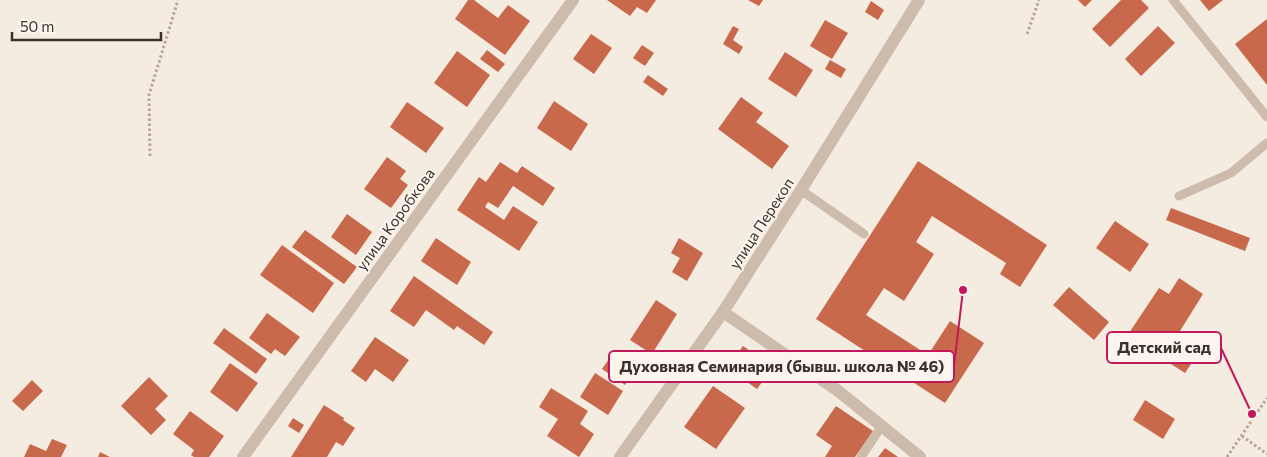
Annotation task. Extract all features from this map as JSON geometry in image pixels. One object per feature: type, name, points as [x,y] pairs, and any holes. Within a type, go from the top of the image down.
[{"type":"street","name":"улица Коробкова","points":[[243,457],[573,0]]},
{"type":"street","name":"улица Перекоп","points":[[620,457],[723,312],[802,190],[919,0]]},
{"type":"street","points":[[723,312],[836,390],[920,457]]},
{"type":"lane","points":[[1173,0],[1267,117]]},
{"type":"lane","points":[[1179,196],[1231,173],[1267,143]]},
{"type":"lane","points":[[802,190],[864,234]]},
{"type":"lane","points":[[861,457],[881,427]]},
{"type":"path","points":[[150,156],[149,95],[178,0]]},
{"type":"path","points":[[1027,34],[1039,0]]},
{"type":"path","points":[[1228,457],[1267,398]]},
{"type":"path","points":[[1242,436],[1267,454]]},
{"type":"building","points":[[468,0],[474,0],[498,18],[508,5],[530,21],[505,55],[455,19]]},
{"type":"building","points":[[607,0],[656,0],[647,13],[637,7],[630,16]]},
{"type":"building","points":[[748,0],[763,0],[759,6]]},
{"type":"building","points":[[1078,0],[1092,0],[1085,7]]},
{"type":"building","points":[[1121,0],[1141,0],[1149,8],[1110,47],[1092,29]]},
{"type":"building","points":[[1200,0],[1223,0],[1209,11]]},
{"type":"building","points":[[871,1],[884,10],[878,20],[865,12]]},
{"type":"building","points":[[1267,19],[1267,85],[1235,44]]},
{"type":"building","points":[[825,20],[848,33],[832,59],[810,46]]},
{"type":"building","points":[[733,26],[739,29],[733,40],[743,47],[739,54],[723,44]]},
{"type":"building","points":[[1158,26],[1175,43],[1141,76],[1125,59]]},
{"type":"building","points":[[591,34],[612,48],[594,74],[573,59]]},
{"type":"building","points":[[642,45],[654,53],[645,66],[633,58]]},
{"type":"building","points":[[487,50],[505,64],[498,72],[480,59]]},
{"type":"building","points":[[457,51],[490,75],[467,107],[434,83]]},
{"type":"building","points":[[785,52],[813,70],[796,97],[768,79]]},
{"type":"building","points":[[830,60],[846,69],[841,78],[825,69]]},
{"type":"building","points":[[648,75],[668,89],[663,96],[643,82]]},
{"type":"building","points":[[741,97],[763,113],[756,122],[789,146],[772,169],[718,129]]},
{"type":"building","points":[[554,101],[588,124],[571,151],[537,128]]},
{"type":"building","points":[[407,102],[444,128],[426,153],[390,127]]},
{"type":"building","points":[[387,157],[406,171],[400,179],[408,185],[391,208],[364,189]]},
{"type":"building","points":[[918,161],[1047,245],[1020,287],[1000,274],[1006,263],[932,216],[916,242],[934,254],[904,301],[884,288],[866,315],[928,355],[950,321],[984,343],[945,403],[816,319]]},
{"type":"building","points":[[500,162],[517,173],[522,166],[555,188],[543,206],[513,186],[498,208],[488,202],[485,207],[504,220],[513,206],[538,222],[519,251],[457,210],[479,177],[486,182]]},
{"type":"building","points":[[1171,208],[1250,238],[1245,251],[1166,220]]},
{"type":"building","points":[[347,214],[372,232],[356,255],[331,237]]},
{"type":"building","points":[[1115,221],[1149,244],[1130,272],[1096,248]]},
{"type":"building","points":[[305,230],[357,267],[344,284],[292,247]]},
{"type":"building","points":[[436,238],[471,262],[457,285],[421,261]]},
{"type":"building","points":[[679,238],[703,253],[687,281],[672,272],[680,258],[671,253]]},
{"type":"building","points":[[282,245],[334,283],[313,313],[260,275]]},
{"type":"building","points":[[414,276],[493,332],[484,345],[457,326],[454,330],[426,310],[414,327],[390,311]]},
{"type":"building","points":[[1179,278],[1203,294],[1180,331],[1203,346],[1185,373],[1127,336],[1159,288],[1169,294]]},
{"type":"building","points":[[1069,287],[1109,322],[1094,340],[1053,305]]},
{"type":"building","points":[[656,300],[677,314],[652,354],[630,340]]},
{"type":"building","points":[[267,313],[300,337],[285,356],[275,349],[271,354],[249,338]]},
{"type":"building","points":[[224,328],[267,359],[256,374],[213,343]]},
{"type":"building","points":[[375,337],[409,360],[393,382],[375,369],[366,382],[351,371]]},
{"type":"building","points":[[743,346],[773,367],[757,389],[727,368]]},
{"type":"building","points":[[615,350],[638,365],[625,385],[602,369]]},
{"type":"building","points":[[230,363],[258,383],[237,412],[210,392]]},
{"type":"building","points":[[595,373],[623,391],[608,415],[580,397]]},
{"type":"building","points":[[149,377],[168,396],[155,409],[166,420],[151,435],[121,406]]},
{"type":"building","points":[[32,380],[43,391],[23,411],[12,401]]},
{"type":"building","points":[[713,386],[745,408],[716,449],[684,427]]},
{"type":"building","points":[[551,388],[588,411],[580,424],[594,434],[579,457],[547,436],[558,419],[539,407]]},
{"type":"building","points":[[1145,400],[1175,419],[1163,439],[1133,420]]},
{"type":"building","points":[[324,405],[355,428],[343,446],[336,442],[327,457],[291,457]]},
{"type":"building","points":[[836,406],[873,431],[855,457],[825,457],[832,446],[816,435]]},
{"type":"building","points":[[190,411],[224,436],[209,457],[194,457],[191,455],[194,450],[173,434]]},
{"type":"building","points":[[293,418],[304,425],[299,433],[288,426]]},
{"type":"building","points":[[52,439],[67,445],[61,457],[24,457],[30,444],[46,451]]},
{"type":"building","points":[[885,448],[898,457],[878,457]]},
{"type":"building","points":[[100,452],[110,457],[98,457]]},
{"type":"place","name":"Духовная Семинария (бывш. школа № 46)","points":[[963,290]]},
{"type":"place","name":"Детский сад","points":[[1252,414]]}]
